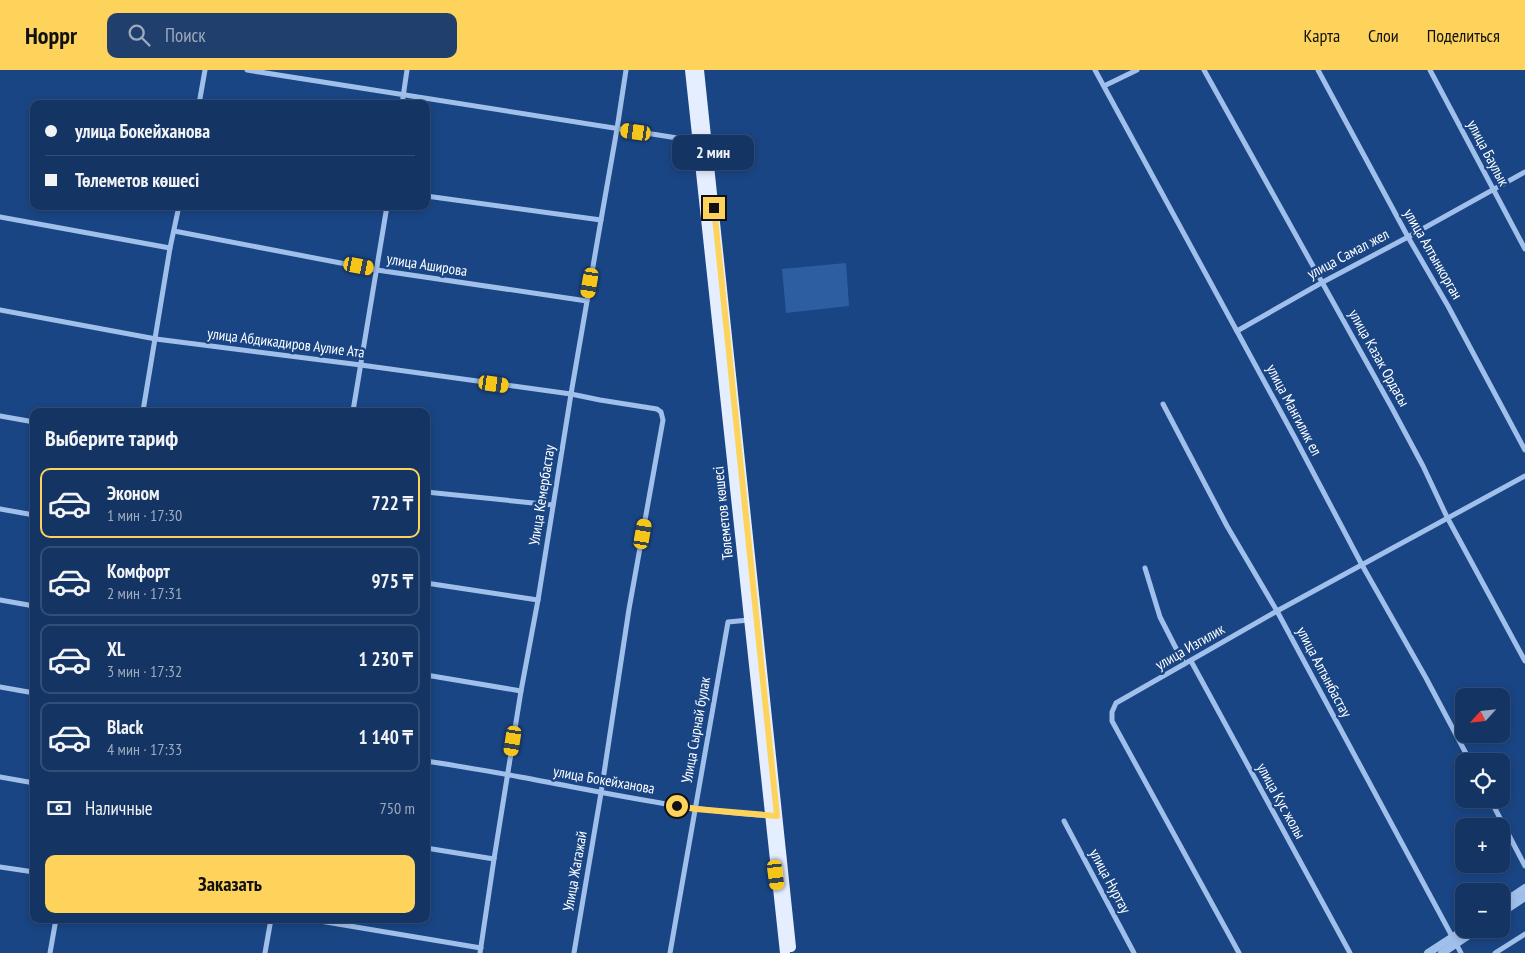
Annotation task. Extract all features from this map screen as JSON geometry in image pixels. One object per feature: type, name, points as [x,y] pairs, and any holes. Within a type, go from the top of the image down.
[{"type":"main road","name":"Төлеметов көшесі","points":[[690,70],[702,140],[773,816],[785,953]]},
{"type":"main road","name":"Төлеметов көшесі","points":[[699,70],[702,140],[750,620],[773,816],[792,953]]},
{"type":"street","points":[[200,100],[205,70]]},
{"type":"street","points":[[247,70],[618,130],[702,140]]},
{"type":"street","points":[[402,100],[407,70]]},
{"type":"street","name":"Улица Кемербастау","points":[[480,951],[521,691],[618,130],[626,70]]},
{"type":"street","name":"улица Мангилик ел","points":[[1095,70],[1466,753]]},
{"type":"street","points":[[1104,86],[1137,70]]},
{"type":"street","name":"улица Казак Ордасы","points":[[1204,70],[1397,416],[1447,517],[1525,661]]},
{"type":"street","name":"улица Алтынкорган","points":[[1318,70],[1525,450]]},
{"type":"street","name":"улица Баулык","points":[[1430,70],[1525,248]]},
{"type":"street","name":"улица Самал жел","points":[[1237,331],[1525,172]]},
{"type":"street","points":[[430,197],[601,220]]},
{"type":"street","points":[[144,408],[170,248],[178,210]]},
{"type":"street","points":[[354,408],[386,210]]},
{"type":"street","points":[[0,217],[170,248]]},
{"type":"street","name":"улица Аширова","points":[[174,231],[377,270],[587,302]]},
{"type":"street","name":"улица Абдикадиров Аулие Ата","points":[[0,310],[156,339],[571,394],[657,409],[661,412],[663,420],[629,609],[601,793]]},
{"type":"street","name":"улица Алтынбастау","points":[[1163,404],[1227,526],[1277,611],[1460,953]]},
{"type":"street","points":[[0,416],[30,421]]},
{"type":"street","name":"улица Изгилик","points":[[1239,953],[1112,721],[1112,712],[1116,703],[1277,611],[1525,476]]},
{"type":"street","points":[[430,492],[553,506]]},
{"type":"street","points":[[0,509],[30,514]]},
{"type":"street","points":[[1145,568],[1160,617],[1184,664]]},
{"type":"street","points":[[430,584],[538,600]]},
{"type":"street","points":[[0,600],[30,605]]},
{"type":"street","name":"Улица Сырнай булак","points":[[670,953],[728,622],[750,620]]},
{"type":"street","name":"улица Кус жолы","points":[[1191,660],[1350,953]]},
{"type":"street","points":[[430,676],[521,691]]},
{"type":"street","points":[[0,687],[30,692]]},
{"type":"street","name":"улица Бокейханова","points":[[430,762],[696,809],[773,816]]},
{"type":"street","points":[[0,777],[30,782]]},
{"type":"street","name":"Улица Жагажай","points":[[574,953],[601,793]]},
{"type":"street","points":[[1495,808],[1525,866]]},
{"type":"street","name":"улица Нуртау","points":[[1064,821],[1134,953]]},
{"type":"street","points":[[430,849],[494,859]]},
{"type":"street","points":[[0,867],[30,871]]},
{"type":"street","points":[[1510,898],[1525,888]]},
{"type":"street","points":[[1510,907],[1525,897]]},
{"type":"street","points":[[50,953],[55,923]]},
{"type":"street","points":[[265,953],[270,923]]},
{"type":"street","points":[[330,923],[480,951]]},
{"type":"street","points":[[1495,953],[1525,934]]},
{"type":"street","points":[[1442,953],[1457,938]]},
{"type":"street","points":[[1428,953],[1460,938]]},
{"type":"shaded area","points":[[846,263],[849,306],[786,313],[782,269]]},
{"type":"route","points":[[677,806],[777,816],[714,208]]}]
